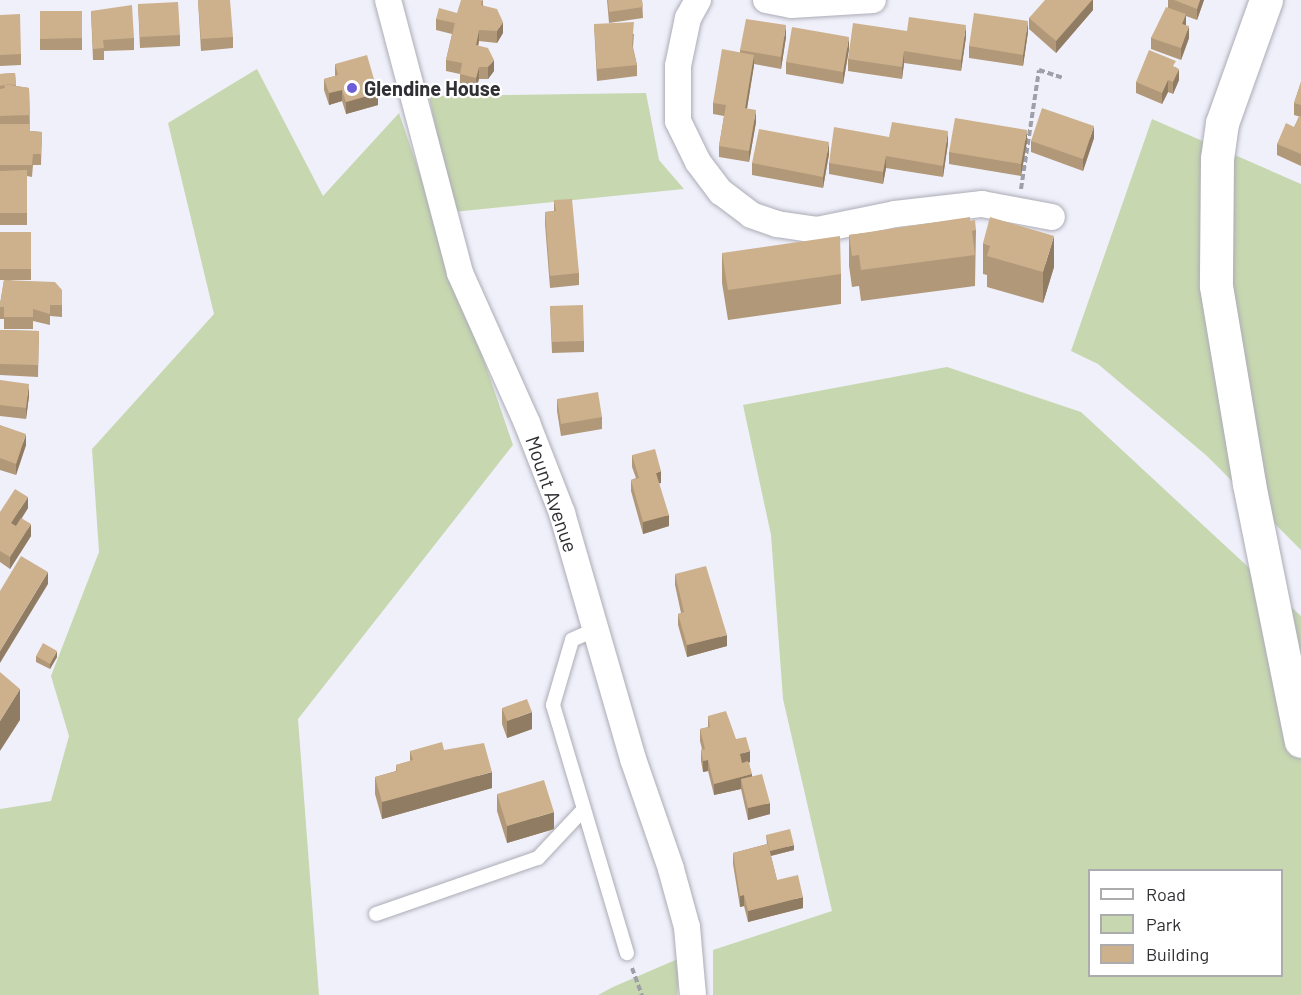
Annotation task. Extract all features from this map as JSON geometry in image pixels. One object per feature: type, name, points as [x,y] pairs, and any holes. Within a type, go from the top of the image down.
[{"type":"street","name":"Mount Avenue","points":[[388,0],[460,273],[527,423],[562,513],[594,630],[687,927],[693,995]]},
{"type":"street","points":[[698,0],[688,18],[678,66],[678,121],[698,162],[721,192],[751,215],[817,230],[895,214],[982,204],[1052,217]]},
{"type":"street","points":[[766,0],[792,5],[873,0]]},
{"type":"street","points":[[1266,0],[1222,123],[1217,159],[1216,286],[1247,473],[1301,741]]},
{"type":"lane","points":[[594,630],[572,640],[554,705],[583,810],[627,953]]},
{"type":"lane","points":[[376,914],[538,858],[583,810]]},
{"type":"path","points":[[1018,210],[1039,70],[1064,78]]},
{"type":"path","points":[[627,953],[642,995]]},
{"type":"green space","points":[[257,69],[323,196],[399,113],[513,445],[298,719],[319,995],[0,995],[0,809],[51,801],[69,736],[51,676],[99,552],[92,449],[214,314],[168,123]]},
{"type":"green space","points":[[646,93],[659,160],[684,189],[453,212],[429,96]]},
{"type":"green space","points":[[1152,119],[1301,184],[1301,550],[1207,456],[1098,364],[1071,351]]},
{"type":"green space","points":[[947,367],[1081,412],[1301,616],[1301,995],[713,995],[713,950],[832,911],[783,699],[771,535],[743,405]]},
{"type":"green space","points":[[680,958],[677,995],[598,995],[613,987]]},
{"type":"building","points":[[198,0],[230,0],[233,37],[201,39]]},
{"type":"building","points":[[461,0],[482,0],[481,5],[497,9],[503,22],[497,31],[479,30],[476,45],[488,48],[494,60],[488,67],[479,67],[476,78],[460,74],[462,63],[446,60],[455,23],[436,19],[439,8],[457,13]]},
{"type":"building","points":[[608,0],[642,0],[643,7],[609,12]]},
{"type":"building","points":[[1045,0],[1092,0],[1056,41],[1029,18]]},
{"type":"building","points":[[1174,0],[1200,0],[1197,9]]},
{"type":"building","points":[[178,2],[180,35],[140,37],[138,4]]},
{"type":"building","points":[[132,5],[134,38],[103,40],[104,48],[93,49],[91,11]]},
{"type":"building","points":[[1166,7],[1186,14],[1182,24],[1189,26],[1181,48],[1151,38]]},
{"type":"building","points":[[40,11],[82,11],[82,38],[40,39]]},
{"type":"building","points":[[974,13],[1028,21],[1023,55],[969,46]]},
{"type":"building","points":[[20,14],[21,54],[0,55],[0,15]]},
{"type":"building","points":[[909,17],[966,25],[961,60],[904,51],[902,67],[848,59],[853,23],[907,31]]},
{"type":"building","points":[[746,19],[786,25],[781,57],[740,50]]},
{"type":"building","points":[[634,22],[632,45],[637,65],[597,69],[594,24]]},
{"type":"building","points":[[792,27],[849,37],[843,72],[786,62]]},
{"type":"building","points":[[722,49],[754,55],[745,108],[756,110],[749,151],[719,146],[726,105],[713,103]]},
{"type":"building","points":[[1149,50],[1176,61],[1173,66],[1179,69],[1173,82],[1168,80],[1162,93],[1136,82]]},
{"type":"building","name":"Glendine House","points":[[367,55],[378,93],[346,102],[342,90],[329,93],[324,79],[338,75],[335,64]]},
{"type":"building","points":[[15,73],[16,85],[0,86],[0,74]]},
{"type":"building","points":[[1301,82],[1301,105],[1294,103]]},
{"type":"building","points":[[4,84],[29,88],[30,115],[0,116],[0,89],[5,88]]},
{"type":"building","points":[[1042,108],[1094,126],[1083,159],[1031,141]]},
{"type":"building","points":[[1299,116],[1301,117],[1301,154],[1277,144],[1286,123],[1294,127]]},
{"type":"building","points":[[955,118],[1027,130],[1021,164],[949,152]]},
{"type":"building","points":[[892,122],[948,131],[943,166],[886,156],[883,172],[829,163],[834,127],[889,137]]},
{"type":"building","points":[[0,124],[30,124],[30,131],[42,132],[41,154],[33,154],[32,165],[0,165]]},
{"type":"building","points":[[759,129],[829,142],[823,177],[752,163]]},
{"type":"building","points":[[27,170],[27,213],[0,213],[0,171]]},
{"type":"building","points":[[572,199],[579,273],[550,276],[545,212],[556,211],[554,200]]},
{"type":"building","points":[[970,217],[970,221],[975,220],[976,230],[972,231],[975,255],[861,270],[859,255],[852,256],[849,235]]},
{"type":"building","points":[[990,217],[1054,236],[1043,272],[987,256],[990,246],[983,243]]},
{"type":"building","points":[[0,232],[31,232],[31,269],[0,269]]},
{"type":"building","points":[[840,236],[841,274],[728,290],[722,253]]},
{"type":"building","points":[[4,280],[55,282],[62,290],[62,305],[50,305],[50,314],[33,309],[33,317],[4,317],[4,307],[0,307],[0,304]]},
{"type":"building","points":[[583,305],[584,341],[552,342],[550,306]]},
{"type":"building","points":[[0,330],[39,331],[38,365],[0,364]]},
{"type":"building","points":[[0,380],[29,384],[26,408],[0,405]]},
{"type":"building","points":[[598,392],[602,417],[561,424],[557,399]]},
{"type":"building","points":[[0,425],[26,434],[16,464],[0,458]]},
{"type":"building","points":[[655,449],[661,471],[656,473],[669,515],[643,522],[631,480],[639,478],[632,455]]},
{"type":"building","points":[[15,489],[28,497],[11,523],[16,526],[21,518],[31,524],[10,557],[0,551],[0,512]]},
{"type":"building","points":[[21,556],[48,572],[0,651],[0,591]]},
{"type":"building","points":[[706,566],[727,635],[687,645],[678,614],[684,612],[675,574]]},
{"type":"building","points":[[43,643],[57,651],[50,664],[36,656]]},
{"type":"building","points":[[0,672],[20,689],[0,721]]},
{"type":"building","points":[[527,699],[532,712],[507,721],[502,708]]},
{"type":"building","points":[[726,711],[736,739],[746,737],[750,751],[740,754],[742,763],[748,761],[752,774],[714,784],[708,760],[703,761],[701,750],[705,749],[700,729],[710,727],[708,716]]},
{"type":"building","points":[[442,742],[444,750],[484,743],[492,772],[382,802],[375,777],[397,771],[396,765],[413,760],[410,751]]},
{"type":"building","points":[[762,774],[770,803],[748,808],[741,779]]},
{"type":"building","points":[[544,780],[554,812],[507,826],[497,794]]},
{"type":"building","points":[[790,829],[794,845],[770,851],[766,835]]},
{"type":"building","points":[[768,844],[777,880],[798,875],[803,897],[748,911],[744,895],[740,896],[733,853]]},
{"type":"place","name":"Glendine House","points":[[352,88]]}]
